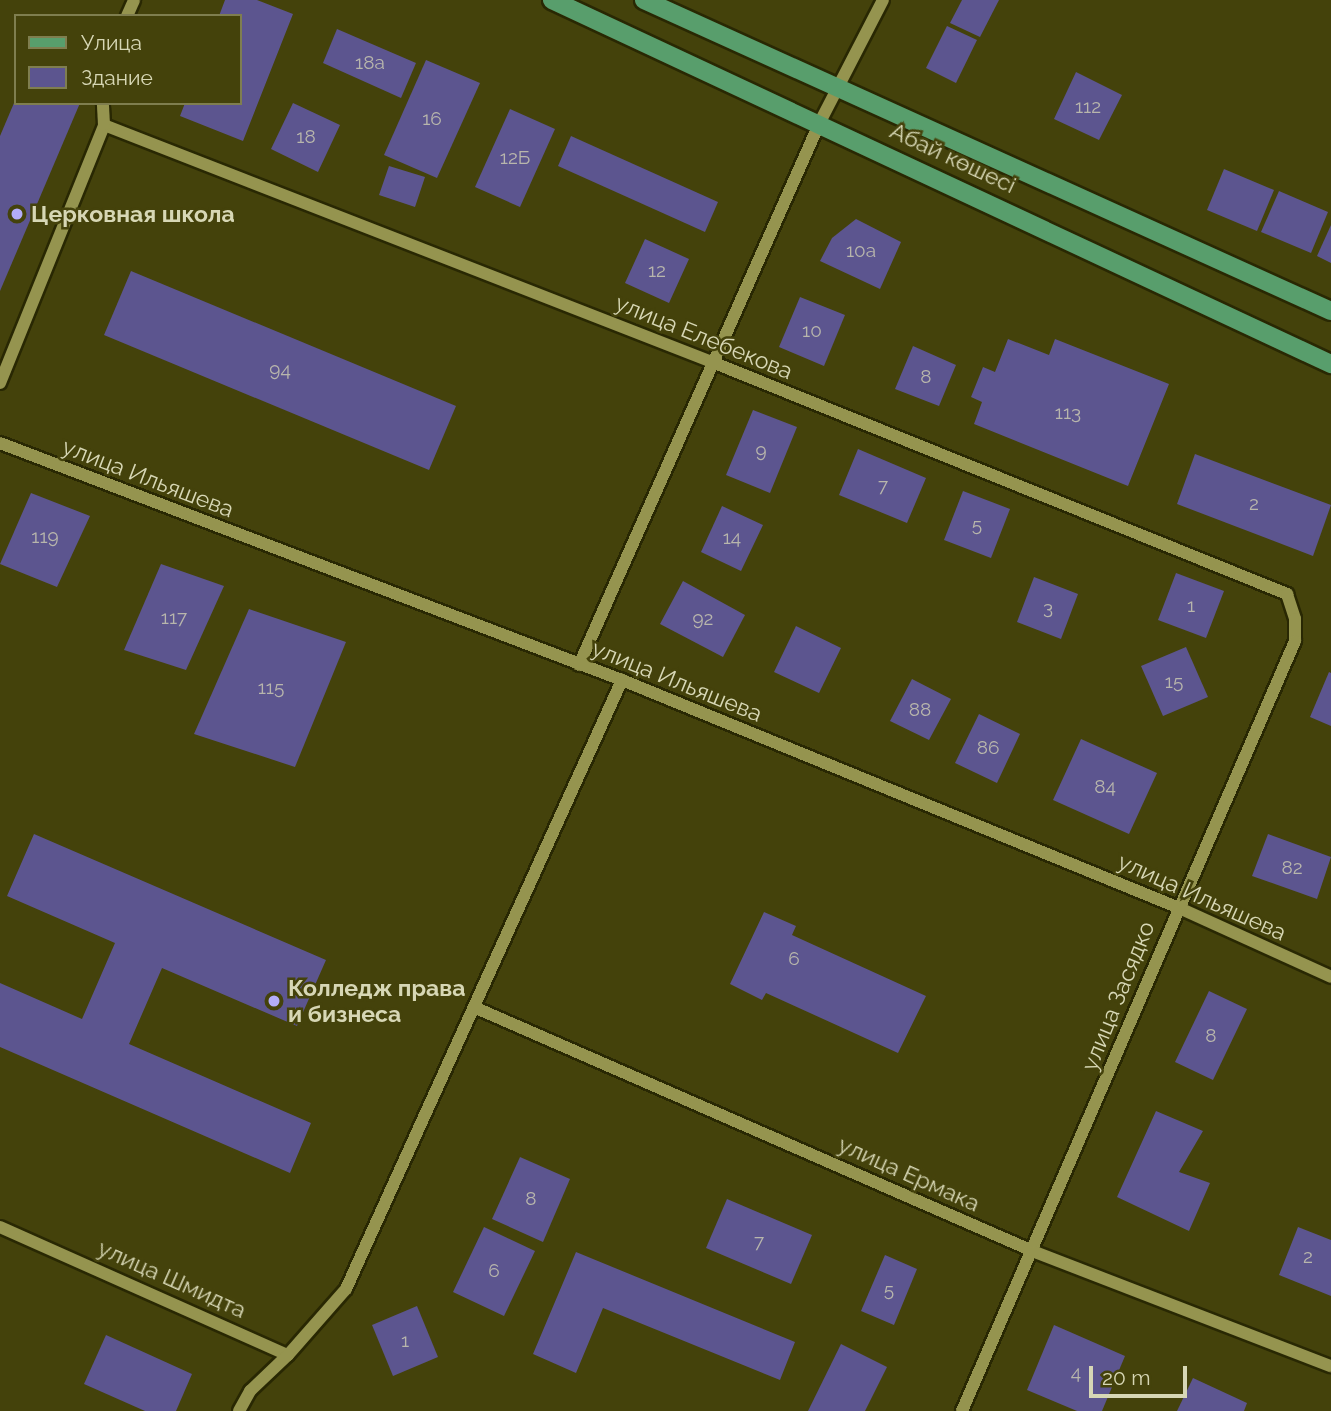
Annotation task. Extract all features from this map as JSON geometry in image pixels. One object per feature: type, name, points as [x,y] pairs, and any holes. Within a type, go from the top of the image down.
[{"type":"main road","name":"Абай көшесі","points":[[552,0],[820,122],[1331,364]]},
{"type":"main road","name":"Абай көшесі","points":[[644,0],[1331,311]]},
{"type":"street","points":[[579,664],[717,364],[820,122],[883,0]]},
{"type":"street","points":[[0,383],[104,125],[103,105]]},
{"type":"street","name":"улица Елебекова","points":[[104,125],[717,364],[1287,594]]},
{"type":"street","name":"улица Ильяшева","points":[[0,443],[622,680],[1177,907],[1331,977]]},
{"type":"street","name":"улица Засядко","points":[[962,1411],[1035,1252],[1177,907],[1295,641],[1295,620],[1287,594]]},
{"type":"street","points":[[239,1411],[250,1391],[317,1325],[345,1289],[476,1008],[622,680]]},
{"type":"street","name":"улица Ермака","points":[[476,1008],[1035,1252],[1331,1366]]},
{"type":"street","name":"улица Шмидта","points":[[0,1227],[288,1355]]},
{"type":"building","points":[[225,0],[257,0],[293,14],[243,141],[180,116],[184,105],[242,105],[242,14],[220,14]]},
{"type":"building","points":[[962,0],[999,0],[980,37],[950,23]]},
{"type":"building","points":[[947,26],[977,40],[956,83],[926,68]]},
{"type":"building","points":[[337,29],[416,63],[401,98],[323,63]]},
{"type":"building","points":[[426,60],[480,83],[437,178],[384,155]]},
{"type":"building","points":[[1076,72],[1122,95],[1099,140],[1054,119]]},
{"type":"building","name":"Церковная школа","points":[[14,103],[79,105],[0,291],[0,136]]},
{"type":"building","points":[[293,103],[340,125],[318,172],[271,149]]},
{"type":"building","points":[[510,109],[555,129],[520,207],[475,187]]},
{"type":"building","points":[[571,136],[718,202],[705,232],[558,166]]},
{"type":"building","points":[[389,166],[425,177],[415,207],[379,195]]},
{"type":"building","points":[[1224,169],[1274,190],[1257,231],[1207,210]]},
{"type":"building","points":[[1279,191],[1328,212],[1311,253],[1261,232]]},
{"type":"building","points":[[856,219],[901,242],[880,289],[820,261],[832,238]]},
{"type":"building","points":[[1331,225],[1331,263],[1317,256]]},
{"type":"building","points":[[645,239],[689,259],[669,303],[625,283]]},
{"type":"building","points":[[131,271],[456,406],[429,470],[104,335]]},
{"type":"building","points":[[800,297],[845,315],[824,366],[779,347]]},
{"type":"building","points":[[1008,339],[1049,355],[1055,339],[1169,384],[1128,486],[974,424],[982,402],[971,397],[983,367],[995,372]]},
{"type":"building","points":[[913,346],[956,365],[939,406],[895,389]]},
{"type":"building","points":[[753,410],[797,427],[770,493],[726,475]]},
{"type":"building","points":[[858,449],[926,478],[907,523],[839,495]]},
{"type":"building","points":[[1195,454],[1331,505],[1313,556],[1177,504]]},
{"type":"building","points":[[963,491],[1010,509],[991,558],[944,540]]},
{"type":"building","points":[[31,493],[90,516],[57,587],[0,564]]},
{"type":"building","points":[[722,506],[763,525],[741,571],[701,552]]},
{"type":"building","points":[[161,564],[224,586],[186,670],[124,650]]},
{"type":"building","points":[[1176,573],[1224,591],[1206,638],[1158,620]]},
{"type":"building","points":[[1034,577],[1078,594],[1061,639],[1017,622]]},
{"type":"building","points":[[683,581],[745,615],[723,657],[660,624]]},
{"type":"building","points":[[249,609],[346,642],[295,767],[194,734]]},
{"type":"building","points":[[796,626],[841,648],[819,693],[774,672]]},
{"type":"building","points":[[1186,647],[1208,697],[1163,716],[1141,666]]},
{"type":"building","points":[[1329,672],[1331,673],[1331,726],[1310,717]]},
{"type":"building","points":[[912,679],[951,699],[929,740],[890,721]]},
{"type":"building","points":[[979,714],[1020,734],[997,783],[955,763]]},
{"type":"building","points":[[1081,739],[1157,773],[1129,834],[1053,800]]},
{"type":"building","name":"Колледж права и бизнеса","points":[[34,834],[326,960],[297,1026],[162,968],[129,1044],[311,1123],[290,1173],[0,1047],[0,983],[82,1019],[115,943],[7,896]]},
{"type":"building","points":[[1268,834],[1331,857],[1317,899],[1252,876]]},
{"type":"building","points":[[764,912],[796,926],[792,935],[926,996],[898,1053],[766,993],[762,1000],[730,984]]},
{"type":"building","points":[[1209,991],[1247,1009],[1213,1080],[1175,1062]]},
{"type":"building","points":[[1156,1111],[1203,1131],[1179,1172],[1210,1183],[1189,1231],[1117,1197]]},
{"type":"building","points":[[520,1157],[570,1179],[543,1242],[492,1219]]},
{"type":"building","points":[[727,1199],[812,1235],[791,1284],[706,1248]]},
{"type":"building","points":[[484,1227],[535,1251],[504,1316],[453,1292]]},
{"type":"building","points":[[1298,1227],[1331,1240],[1331,1296],[1279,1275]]},
{"type":"building","points":[[576,1252],[795,1342],[780,1380],[603,1308],[576,1373],[533,1354]]},
{"type":"building","points":[[885,1255],[917,1269],[894,1325],[861,1311]]},
{"type":"building","points":[[417,1306],[438,1357],[393,1376],[372,1325]]},
{"type":"building","points":[[1054,1325],[1125,1356],[1102,1411],[1077,1411],[1027,1390]]},
{"type":"building","points":[[106,1335],[192,1374],[176,1411],[145,1411],[84,1384]]},
{"type":"building","points":[[841,1344],[887,1367],[865,1411],[808,1411]]},
{"type":"building","points":[[1193,1378],[1247,1403],[1244,1411],[1177,1411]]},
{"type":"place","name":"Церковная школа","points":[[17,214]]},
{"type":"place","name":"Колледж права и бизнеса","points":[[274,1001]]}]
